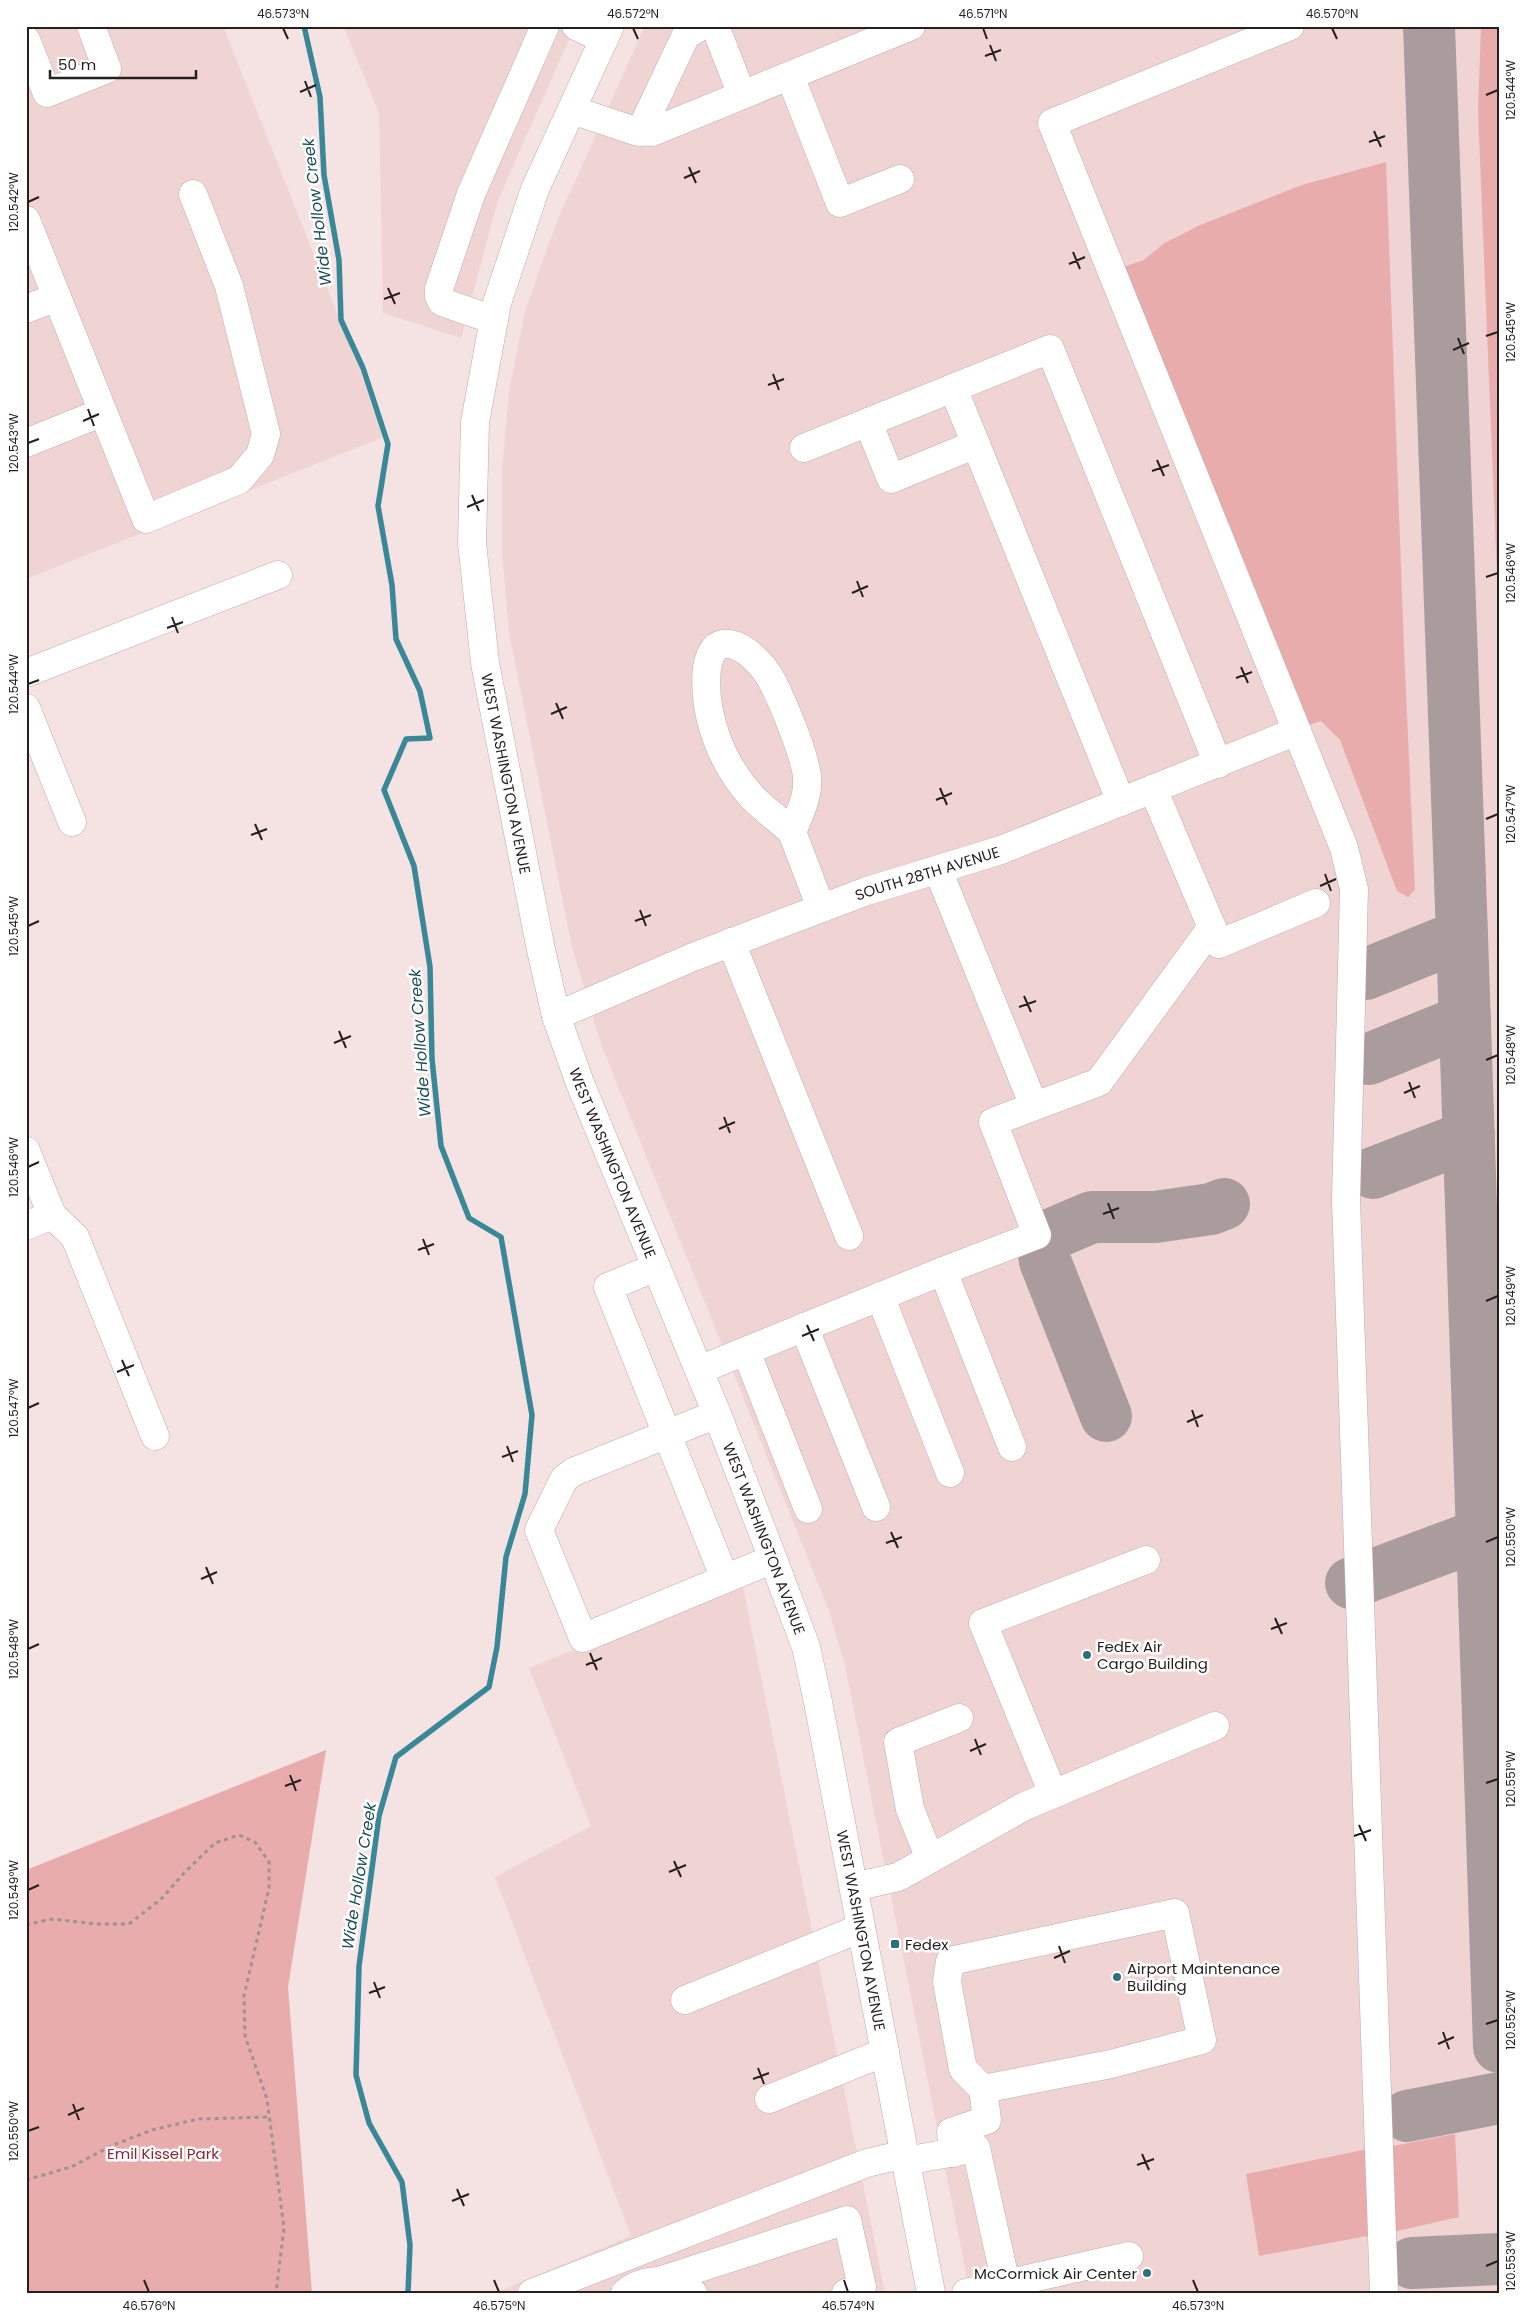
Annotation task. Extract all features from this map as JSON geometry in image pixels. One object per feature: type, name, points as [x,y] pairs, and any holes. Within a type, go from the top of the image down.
[{"type":"main road","points":[[26,40],[47,93],[107,69],[90,26]]},
{"type":"main road","points":[[494,320],[442,302],[439,296],[439,289],[471,194],[545,26]]},
{"type":"main road","points":[[576,26],[607,33]]},
{"type":"main road","points":[[640,132],[686,35],[702,26]]},
{"type":"main road","points":[[715,26],[742,95]]},
{"type":"main road","points":[[572,110],[640,132],[652,132],[910,26]]},
{"type":"main road","points":[[1290,26],[1052,123],[1344,848],[1354,890],[1346,1200],[1384,2293]]},
{"type":"main road","name":"WEST WASHINGTON AVENUE","points":[[607,33],[535,188],[497,303],[476,422],[472,543],[485,663],[540,945],[556,1016],[580,1083],[717,1414],[806,1647],[932,2293]]},
{"type":"main road","points":[[790,76],[840,203],[900,179]]},
{"type":"main road","points":[[26,220],[146,519],[239,480],[260,455],[266,434],[229,286],[192,194]]},
{"type":"main road","points":[[26,309],[57,297]]},
{"type":"main road","points":[[804,448],[1050,349],[1218,764]]},
{"type":"main road","points":[[953,388],[1121,802]]},
{"type":"main road","points":[[26,443],[103,412]]},
{"type":"main road","points":[[868,422],[891,479],[976,444]]},
{"type":"main road","points":[[26,673],[278,575]]},
{"type":"main road","points":[[792,832],[806,792],[807,778],[802,754],[772,681],[760,664],[732,644],[721,644],[712,652],[708,662],[705,686],[722,754],[752,797],[792,832],[821,908]]},
{"type":"main road","points":[[26,708],[72,822]]},
{"type":"main road","name":"SOUTH 28TH AVENUE","points":[[556,1016],[730,942],[908,877],[938,870],[1001,850],[1297,731]]},
{"type":"main road","points":[[1153,790],[1219,944],[1316,903]]},
{"type":"main road","points":[[938,870],[1034,1106]]},
{"type":"main road","points":[[699,1370],[880,1296],[1037,1235],[993,1122],[1099,1082],[1212,926]]},
{"type":"main road","points":[[730,942],[849,1236]]},
{"type":"main road","points":[[26,1151],[52,1215],[75,1237],[155,1436]]},
{"type":"main road","points":[[26,1226],[52,1215]]},
{"type":"main road","points":[[656,1267],[608,1286],[725,1580]]},
{"type":"main road","points":[[943,1271],[1012,1448]]},
{"type":"main road","points":[[880,1296],[950,1473]]},
{"type":"main road","points":[[804,1327],[876,1507]]},
{"type":"main road","points":[[746,1351],[808,1509]]},
{"type":"main road","points":[[717,1414],[573,1472],[564,1478],[539,1530],[583,1638],[773,1559]]},
{"type":"main road","points":[[1053,1794],[982,1623],[1146,1560]]},
{"type":"main road","points":[[930,1859],[910,1809],[898,1742],[959,1718]]},
{"type":"main road","points":[[854,1887],[898,1877],[1025,1806],[1215,1726]]},
{"type":"main road","points":[[953,2152],[951,2132],[987,2120],[983,2089],[963,2069],[947,1982],[950,1962],[1175,1913],[1202,2040],[1111,2064],[983,2089]]},
{"type":"main road","points":[[685,2000],[862,1928]]},
{"type":"main road","points":[[769,2099],[885,2052]]},
{"type":"main road","points":[[532,2293],[867,2163],[976,2148],[1006,2284]]},
{"type":"main road","points":[[625,2293],[644,2283],[662,2280],[847,2220],[862,2287],[846,2293]]},
{"type":"main road","points":[[966,2293],[1129,2256]]},
{"type":"main road","points":[[662,2280],[679,2284],[694,2293]]},
{"type":"path","points":[[26,1925],[52,1919],[96,1924],[129,1924],[162,1900],[184,1872],[215,1843],[239,1835],[255,1842],[269,1862],[268,1888],[244,1996],[245,2036],[267,2099],[284,2228],[276,2293]]},
{"type":"path","points":[[26,2180],[71,2167],[113,2145],[152,2130],[198,2119],[270,2118]]},
{"type":"shaded area","points":[[26,26],[223,26],[386,436],[26,579]]},
{"type":"shaded area","points":[[343,26],[575,26],[498,200],[461,338],[383,313],[379,113]]},
{"type":"shaded area","points":[[645,26],[1499,26],[1499,2293],[970,2293],[845,1666],[829,1611],[601,1044],[572,947],[509,633],[502,552],[502,471],[509,391],[525,311],[557,221]]},
{"type":"shaded area","points":[[742,1582],[885,2293],[495,2293],[631,2236],[495,1877],[591,1826],[529,1668]]},
{"type":"green space","points":[[1481,26],[1499,26],[1499,624],[1478,111]]},
{"type":"green space","points":[[1386,162],[1415,890],[1408,897],[1397,891],[1340,740],[1321,721],[1303,727],[1123,267],[1144,260],[1163,244],[1198,226],[1302,185]]},
{"type":"green space","name":"Emil Kissel Park","points":[[326,1750],[288,1987],[312,2293],[26,2293],[26,1870]]},
{"type":"green space","points":[[1455,2134],[1459,2217],[1393,2232],[1388,2147]]},
{"type":"green space","points":[[1368,2149],[1373,2235],[1259,2256],[1246,2174]]},
{"type":"waterway","name":"Wide Hollow Creek","points":[[304,26],[320,97],[324,175],[339,260],[341,320],[363,368],[388,444],[378,506],[392,585],[396,639],[420,691],[430,738],[406,739],[384,790],[414,866],[430,967],[432,1059],[441,1146],[469,1218],[501,1237],[532,1415],[525,1494],[506,1557],[497,1647],[489,1687],[396,1757],[379,1816],[359,1966],[356,2075],[369,2123],[402,2182],[410,2245],[408,2293]]},
{"type":"taxiway","points":[[1429,26],[1462,935],[1499,2047]]},
{"type":"taxiway","points":[[1366,974],[1462,935]]},
{"type":"taxiway","points":[[1369,1059],[1465,1020]]},
{"type":"taxiway","points":[[1373,1173],[1469,1136]]},
{"type":"taxiway","points":[[1106,1416],[1045,1261],[1045,1243],[1052,1234],[1092,1217],[1155,1217],[1211,1209],[1224,1204]]},
{"type":"taxiway","points":[[1351,1583],[1482,1534]]},
{"type":"taxiway","points":[[1407,2116],[1499,2098]]},
{"type":"taxiway","points":[[1412,2263],[1499,2259]]},
{"type":"place","name":"FedEx Air Cargo Building","points":[[1087,1655]]},
{"type":"place","name":"Fedex","points":[[895,1944]]},
{"type":"place","name":"Airport Maintenance Building","points":[[1117,1977]]},
{"type":"place","name":"McCormick Air Center","points":[[1147,2273]]}]
